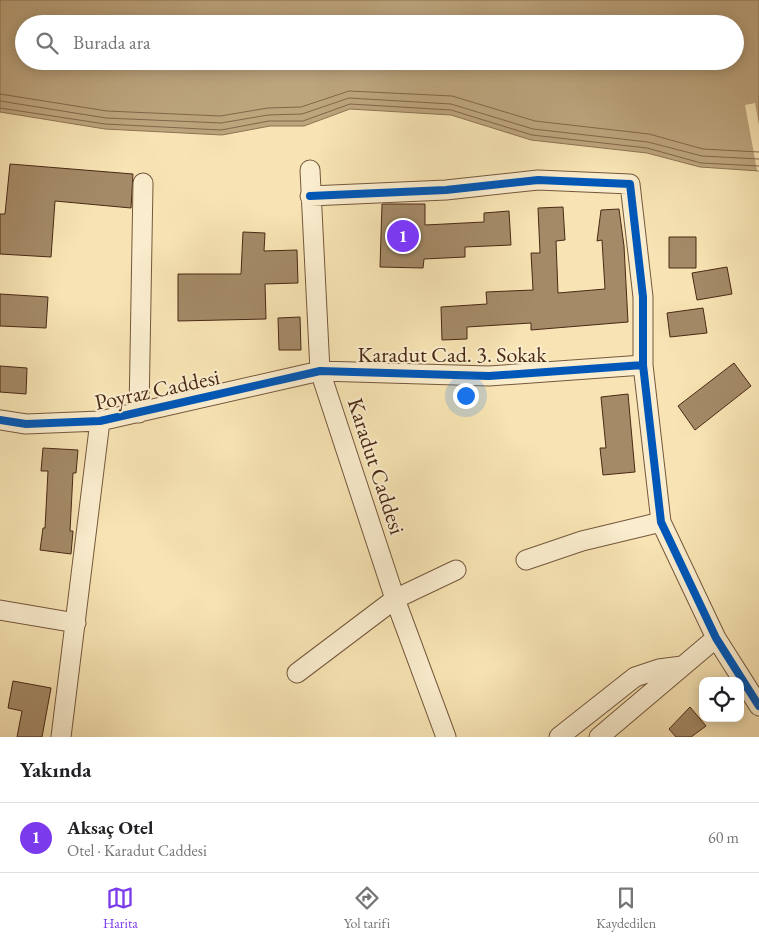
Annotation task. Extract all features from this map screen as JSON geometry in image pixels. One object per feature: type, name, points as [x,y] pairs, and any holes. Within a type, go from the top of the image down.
[{"type":"street","name":"Karadut Caddesi","points":[[310,170],[320,371],[395,599],[446,737]]},
{"type":"street","points":[[310,196],[446,190],[538,180],[630,184],[643,297],[643,365],[661,522],[716,638],[759,706]]},
{"type":"street","points":[[139,413],[143,183]]},
{"type":"street","name":"Karadut Cad. 3. Sokak","points":[[320,371],[489,376],[643,365]]},
{"type":"street","name":"Poyraz Caddesi","points":[[0,420],[26,424],[100,421],[320,371]]},
{"type":"street","points":[[61,737],[100,421]]},
{"type":"street","points":[[526,560],[582,540],[661,522]]},
{"type":"street","points":[[297,673],[395,599],[456,570]]},
{"type":"street","points":[[0,610],[76,622]]},
{"type":"street","points":[[599,737],[716,638]]},
{"type":"street","points":[[559,737],[635,677],[659,669],[682,666]]},
{"type":"water","points":[[0,0],[759,0],[759,171],[700,167],[647,153],[531,140],[451,115],[350,109],[304,126],[270,126],[222,135],[105,129],[0,112]]},
{"type":"pier","points":[[755,103],[759,125],[759,171],[757,170],[745,105]]},
{"type":"building","points":[[10,164],[133,174],[131,208],[55,201],[51,257],[0,254],[0,214],[5,214]]},
{"type":"building","points":[[382,204],[425,204],[425,225],[484,222],[484,213],[509,211],[511,245],[465,247],[465,257],[424,259],[423,268],[380,267]]},
{"type":"building","points":[[563,207],[565,240],[556,241],[558,293],[605,289],[602,240],[597,241],[601,210],[619,209],[624,246],[628,322],[531,330],[531,323],[467,327],[467,339],[442,340],[441,307],[487,304],[486,292],[533,290],[531,253],[540,253],[538,208]]},
{"type":"building","points":[[243,232],[265,233],[264,251],[297,250],[298,283],[265,284],[266,319],[178,321],[178,274],[241,274]]},
{"type":"building","points":[[669,237],[696,237],[696,268],[669,268]]},
{"type":"building","points":[[727,267],[732,294],[697,300],[692,273]]},
{"type":"building","points":[[0,294],[48,297],[46,328],[0,326]]},
{"type":"building","points":[[703,308],[707,333],[670,337],[667,313]]},
{"type":"building","points":[[300,317],[301,350],[279,350],[278,318]]},
{"type":"building","points":[[734,363],[751,386],[695,430],[678,406]]},
{"type":"building","points":[[0,366],[27,368],[26,394],[0,392]]},
{"type":"building","points":[[628,394],[635,472],[603,475],[600,448],[606,448],[601,397]]},
{"type":"building","points":[[43,448],[78,450],[76,473],[73,473],[70,531],[73,531],[71,554],[40,550],[43,528],[45,528],[48,471],[41,471]]},
{"type":"building","points":[[13,681],[51,688],[42,737],[17,737],[22,711],[8,708]]},
{"type":"building","points":[[690,707],[699,718],[699,722],[703,722],[706,726],[691,737],[676,737],[669,729]]},
{"type":"cycle path","points":[[310,196],[446,190],[538,180],[630,184],[643,297],[643,365],[661,522],[716,638],[759,706]]},
{"type":"cycle path","points":[[0,420],[26,424],[100,421],[320,371],[489,376],[643,365]]},
{"type":"place","name":"Aksaç Otel","points":[[403,236]]}]
